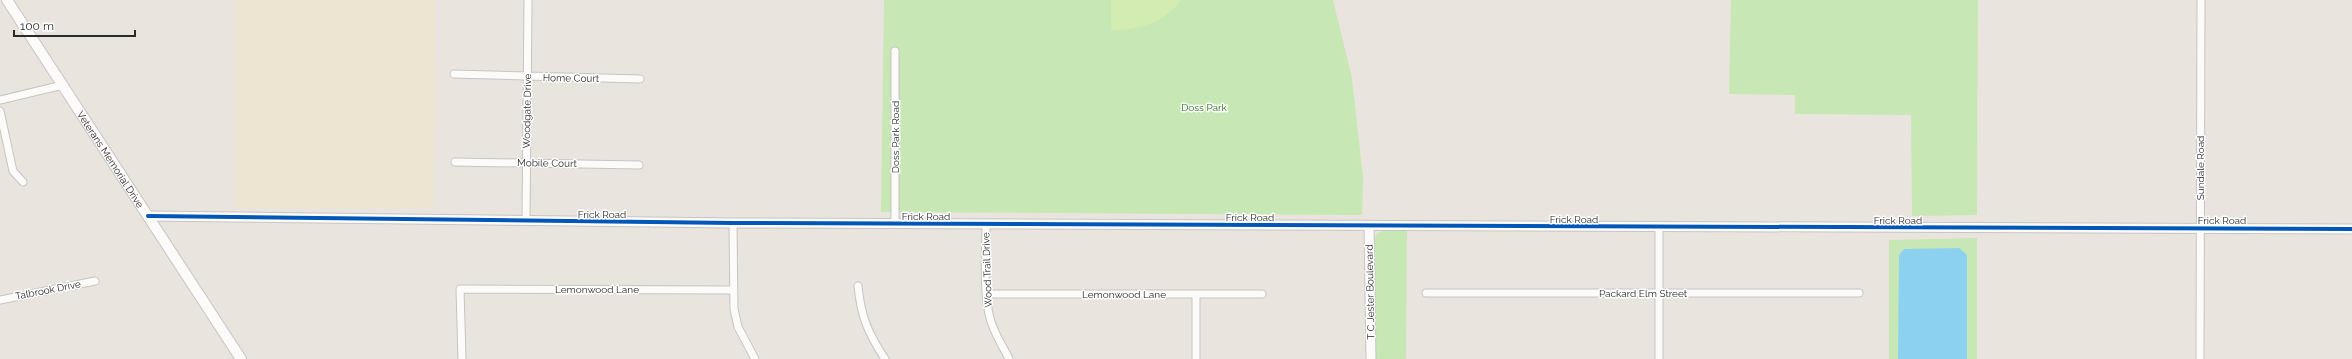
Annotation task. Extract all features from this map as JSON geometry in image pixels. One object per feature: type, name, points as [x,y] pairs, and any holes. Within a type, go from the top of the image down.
[{"type":"main road","name":"Veterans Memorial Drive","points":[[7,0],[241,359]]},
{"type":"street","name":"Woodgate Drive","points":[[526,221],[528,0]]},
{"type":"street","name":"Sundale Road","points":[[2200,359],[2201,0]]},
{"type":"street","name":"Doss Park Road","points":[[895,51],[895,224]]},
{"type":"street","name":"Home Court","points":[[454,74],[640,79]]},
{"type":"street","points":[[0,100],[63,85]]},
{"type":"street","points":[[0,111],[13,171],[23,182]]},
{"type":"street","name":"Mobile Court","points":[[455,162],[639,165]]},
{"type":"street","name":"Frick Road","points":[[148,216],[895,224],[2352,229]]},
{"type":"street","points":[[733,223],[734,309],[738,327],[756,359]]},
{"type":"street","name":"Wood Trail Drive","points":[[986,224],[986,294],[989,315],[995,334],[1009,359]]},
{"type":"street","name":"T C Jester Boulevard","points":[[1369,226],[1371,359]]},
{"type":"street","points":[[1659,227],[1659,359]]},
{"type":"street","name":"Talbrook Drive","points":[[0,300],[95,281]]},
{"type":"street","points":[[858,286],[860,310],[866,326],[885,359]]},
{"type":"street","name":"Lemonwood Lane","points":[[462,359],[460,289],[733,290]]},
{"type":"street","name":"Packard Elm Street","points":[[1426,293],[1859,293]]},
{"type":"street","name":"Lemonwood Lane","points":[[986,294],[1262,294]]},
{"type":"street","points":[[1196,294],[1196,359]]},
{"type":"shaded area","points":[[235,0],[435,0],[433,208],[235,208]]},
{"type":"green space","name":"Doss Park","points":[[884,0],[1333,0],[1352,78],[1363,177],[1362,215],[881,212]]},
{"type":"green space","points":[[1111,0],[1181,0],[1175,8],[1150,24],[1131,29],[1111,30]]},
{"type":"green space","points":[[1731,0],[1978,0],[1977,215],[1912,216],[1911,115],[1795,114],[1795,95],[1729,94]]},
{"type":"green space","points":[[1385,230],[1407,230],[1406,359],[1374,359],[1374,239],[1377,234]]},
{"type":"green space","points":[[1977,238],[1977,359],[1889,359],[1889,240]]},
{"type":"water","points":[[1959,248],[1967,255],[1967,359],[1898,359],[1899,255],[1904,249]]},
{"type":"cycle path","points":[[148,216],[733,223],[2352,229]]}]
